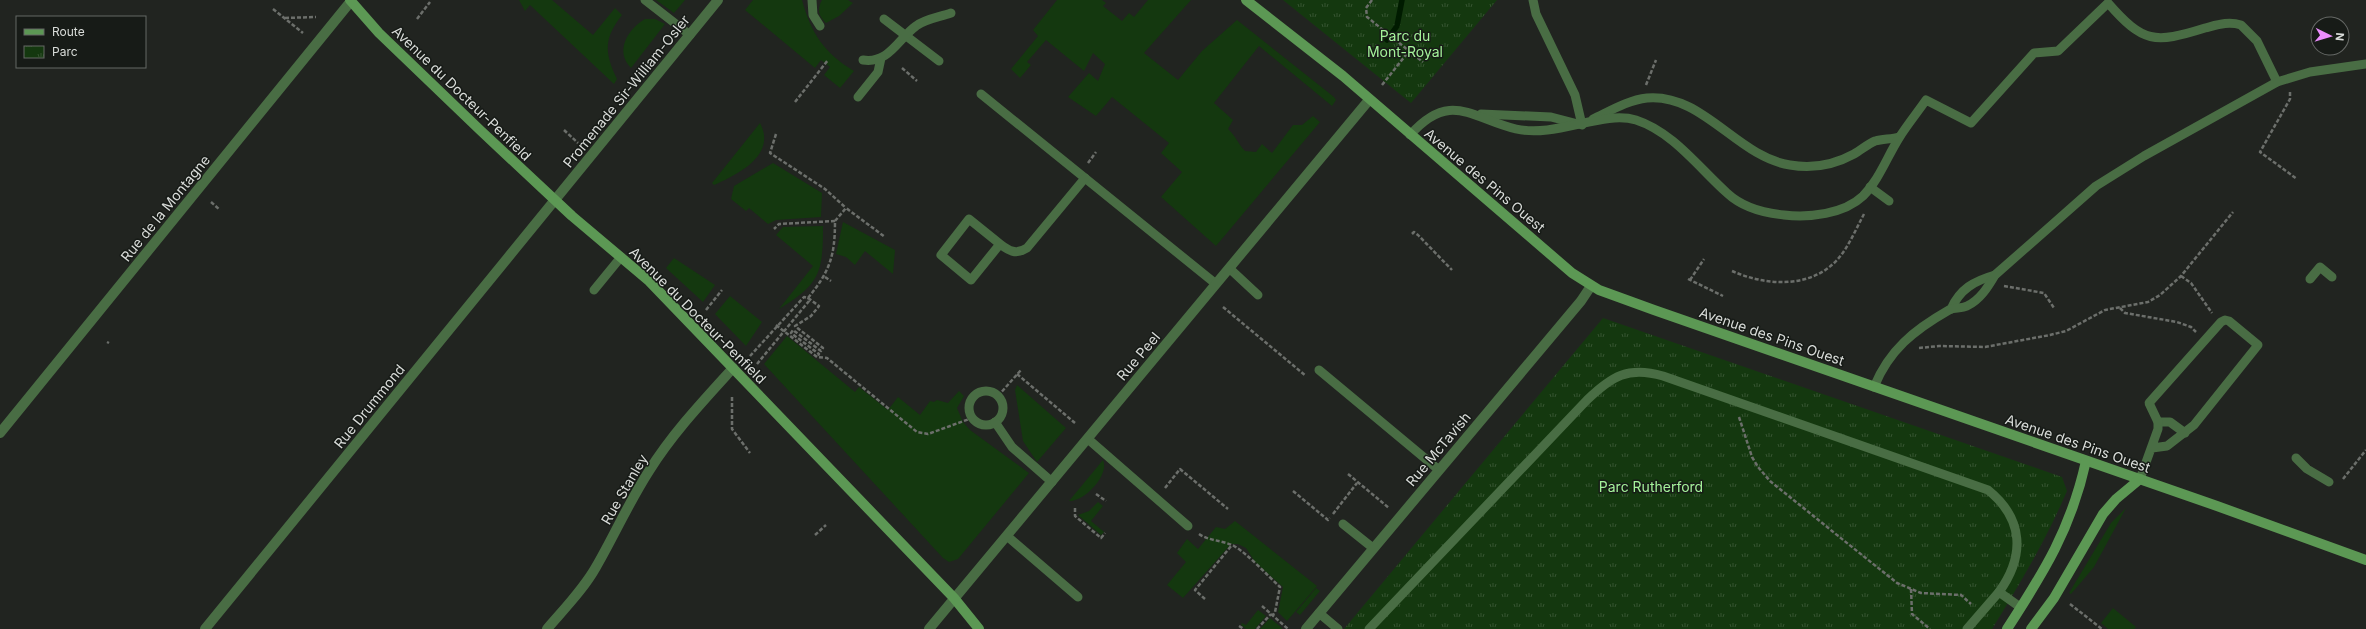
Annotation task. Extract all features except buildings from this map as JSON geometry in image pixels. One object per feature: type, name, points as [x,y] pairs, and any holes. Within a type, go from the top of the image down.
[{"type":"main road","name":"Avenue du Docteur-Penfield","points":[[351,0],[379,33],[555,200],[649,281],[954,598],[979,629]]},
{"type":"main road","name":"Avenue des Pins Ouest","points":[[1246,0],[1318,56],[1572,273],[1591,286],[2366,560]]},
{"type":"main road","points":[[2007,629],[2062,537],[2076,500],[2086,461]]},
{"type":"main road","points":[[2031,629],[2054,598],[2103,514],[2116,499],[2140,479]]},
{"type":"street","name":"Rue de la Montagne","points":[[0,433],[351,0]]},
{"type":"street","name":"Promenade Sir-William-Osler","points":[[555,200],[718,0]]},
{"type":"street","name":"Rue Peel","points":[[929,629],[1369,100]]},
{"type":"street","name":"Rue Drummond","points":[[205,629],[555,200]]},
{"type":"street","name":"Rue McTavish","points":[[1306,629],[1581,301],[1591,286]]},
{"type":"street","name":"Rue Stanley","points":[[547,629],[593,572],[635,494],[663,450],[696,409],[734,368]]},
{"type":"lane","points":[[645,0],[690,34]]},
{"type":"lane","points":[[812,0],[813,15],[820,26]]},
{"type":"lane","points":[[1533,0],[1536,14],[1575,95],[1582,124]]},
{"type":"lane","points":[[1410,135],[1426,119],[1438,112],[1452,109],[1470,113],[1511,127],[1531,131],[1622,118],[1642,123],[1679,147],[1734,199],[1748,207],[1767,213],[1800,216],[1834,211],[1858,200],[1870,188],[1899,138],[1926,100],[1971,123],[2034,53],[2058,51],[2109,1],[2133,30],[2148,36],[2175,37],[2219,24],[2241,25],[2257,41],[2277,82]]},
{"type":"lane","points":[[863,60],[872,61],[881,58],[891,51],[916,25],[951,13]]},
{"type":"lane","points":[[884,19],[904,37],[922,46],[939,61]]},
{"type":"lane","points":[[858,97],[878,72],[881,58]]},
{"type":"lane","points":[[1874,387],[1881,370],[1896,348],[1951,309],[1967,307],[1985,293],[1995,275],[2107,178],[2235,104],[2277,82],[2310,72],[2366,64]]},
{"type":"lane","points":[[980,94],[1216,284]]},
{"type":"lane","points":[[1470,113],[1551,117],[1582,124],[1637,100],[1653,98],[1666,100],[1697,112],[1764,157],[1781,164],[1798,166],[1829,165],[1846,158],[1875,141],[1899,138]]},
{"type":"lane","points":[[1000,244],[972,280],[941,255],[969,219],[1010,251],[1017,252],[1027,248],[1085,178]]},
{"type":"lane","points":[[1870,188],[1889,201]]},
{"type":"lane","points":[[594,290],[621,257]]},
{"type":"lane","points":[[2310,279],[2320,267],[2332,277]]},
{"type":"lane","points":[[1229,268],[1258,295]]},
{"type":"lane","points":[[1951,309],[1957,296],[1976,281],[1995,275]]},
{"type":"lane","points":[[2140,479],[2152,448],[2158,433],[2158,422],[2149,403],[2221,322],[2229,321],[2258,345],[2194,425],[2167,446],[2152,448]]},
{"type":"lane","points":[[1319,370],[1439,470]]},
{"type":"lane","points":[[1369,629],[1587,400],[1613,378],[1625,373],[1649,372],[1988,490],[2009,511],[2016,531],[2017,551],[2010,578],[1967,629]]},
{"type":"lane","points":[[988,391],[998,396],[1002,402],[1002,410],[995,422],[982,424],[972,418],[969,405],[977,393],[988,391]]},
{"type":"lane","points":[[995,422],[1012,447],[1052,482]]},
{"type":"lane","points":[[2158,422],[2170,422],[2185,433]]},
{"type":"lane","points":[[1088,439],[1188,526]]},
{"type":"lane","points":[[2296,458],[2307,469],[2329,482]]},
{"type":"lane","points":[[1343,524],[1373,548]]},
{"type":"lane","points":[[1007,536],[1078,597]]},
{"type":"lane","points":[[1999,592],[2020,607]]},
{"type":"lane","points":[[1319,613],[1338,629]]},
{"type":"path","points":[[1372,0],[1366,8],[1365,15],[1423,62]]},
{"type":"path","points":[[416,19],[430,2]]},
{"type":"path","points":[[273,9],[303,33]]},
{"type":"path","points":[[284,18],[316,17]]},
{"type":"path","points":[[1382,85],[1409,51]]},
{"type":"path","points":[[795,102],[828,60]]},
{"type":"path","points":[[1649,77],[1656,60]]},
{"type":"path","points":[[902,68],[918,81]]},
{"type":"path","points":[[2290,92],[2290,99],[2260,152],[2297,179]]},
{"type":"path","points":[[564,130],[578,142]]},
{"type":"path","points":[[776,134],[770,153],[825,190],[846,208],[885,237]]},
{"type":"path","points":[[1090,159],[1096,152]]},
{"type":"path","points":[[211,202],[220,210]]},
{"type":"path","points":[[757,364],[808,301],[808,298],[825,277],[832,254],[835,221],[846,208]]},
{"type":"path","points":[[1732,272],[1748,278],[1777,282],[1797,281],[1816,276],[1839,258],[1865,212]]},
{"type":"path","points":[[1919,348],[1939,346],[1985,347],[2050,335],[2066,331],[2105,310],[2140,304],[2154,299],[2181,276],[2233,212]]},
{"type":"path","points":[[774,229],[779,224],[835,221]]},
{"type":"path","points":[[1412,234],[1414,232],[1418,234],[1452,270]]},
{"type":"path","points":[[1704,259],[1689,279],[1723,296]]},
{"type":"path","points":[[2181,276],[2191,283],[2208,309]]},
{"type":"path","points":[[825,277],[831,281]]},
{"type":"path","points":[[2004,286],[2044,293],[2054,308]]},
{"type":"path","points":[[706,310],[722,290]]},
{"type":"path","points":[[750,356],[776,325],[804,297],[808,298],[819,306],[811,316],[796,326],[823,348],[821,352],[793,330],[791,333],[819,354],[817,357]]},
{"type":"path","points":[[2120,308],[2125,313],[2170,321],[2191,327]]},
{"type":"path","points":[[776,325],[817,357],[826,358],[921,434],[928,434],[972,418]]},
{"type":"path","points":[[998,396],[1021,370]]},
{"type":"path","points":[[1016,374],[1075,423]]},
{"type":"path","points":[[732,397],[732,429],[750,453]]},
{"type":"path","points":[[1734,401],[1752,457],[1758,467],[1770,480],[1897,583],[1921,593],[1961,595],[1975,606],[1990,602]]},
{"type":"path","points":[[2342,480],[2366,450]]},
{"type":"path","points":[[1161,493],[1180,469],[1228,508]]},
{"type":"path","points":[[1348,474],[1389,508]]},
{"type":"path","points":[[1293,491],[1328,520],[1357,483]]},
{"type":"path","points":[[1096,494],[1106,501]]},
{"type":"path","points":[[1075,508],[1075,516],[1101,538],[1105,533]]},
{"type":"path","points":[[815,535],[826,525]]},
{"type":"path","points":[[1198,534],[1205,538],[1232,545],[1244,552],[1252,563],[1280,587],[1275,612],[1257,629]]},
{"type":"path","points":[[1205,599],[1195,590],[1232,545]]},
{"type":"path","points":[[1911,589],[1912,614],[1930,629]]},
{"type":"path","points":[[2070,604],[2102,629]]},
{"type":"path","points":[[1262,606],[1288,629]]},
{"type":"path","points":[[1239,626],[1244,629]]},
{"type":"green space","points":[[519,0],[552,0],[593,35],[615,8],[622,15],[612,31],[608,46],[610,61],[617,79],[614,84],[530,5],[525,11]]},
{"type":"green space","points":[[656,0],[685,0],[674,13]]},
{"type":"green space","points":[[753,0],[802,0],[814,32],[820,41],[834,57],[854,71],[840,88],[824,75],[830,67],[821,60],[815,68],[745,10]]},
{"type":"green space","points":[[822,0],[848,0],[853,3],[839,16],[826,23],[821,18],[819,12],[819,6]]},
{"type":"green space","points":[[1057,0],[1102,0],[1106,3],[1103,6],[1122,21],[1129,13],[1134,17],[1148,0],[1191,0],[1144,53],[1178,80],[1202,51],[1237,20],[1336,100],[1332,106],[1259,46],[1214,103],[1233,120],[1228,129],[1245,151],[1256,152],[1262,144],[1272,153],[1293,125],[1302,125],[1313,116],[1320,122],[1216,246],[1161,197],[1182,172],[1161,153],[1169,143],[1112,97],[1096,116],[1068,97],[1089,73],[1098,81],[1105,64],[1093,53],[1084,71],[1046,40],[1027,62],[1031,65],[1020,78],[1011,69],[1038,36],[1033,30]]},
{"type":"green space","name":"Parc du Mont-Royal","points":[[1283,0],[1497,0],[1411,103]]},
{"type":"green space","points":[[645,19],[655,19],[665,24],[631,68],[624,55],[623,48],[625,41],[633,28]]},
{"type":"green space","points":[[760,123],[764,134],[763,145],[759,154],[744,169],[714,185],[712,183]]},
{"type":"green space","points":[[773,163],[822,193],[821,217],[776,220],[768,224],[749,208],[746,211],[731,199],[734,186]]},
{"type":"green space","points":[[843,222],[895,250],[893,274],[865,251],[855,265],[846,257],[836,254]]},
{"type":"green space","points":[[823,226],[822,255],[816,276],[803,292],[779,309],[813,266],[776,235],[783,227]]},
{"type":"green space","points":[[674,258],[715,285],[703,302],[666,268]]},
{"type":"green space","points":[[730,296],[762,322],[746,346],[715,314]]},
{"type":"green space","name":"Parc Rutherford","points":[[1603,318],[2062,477],[2067,491],[2059,509],[2032,562],[1992,629],[1344,629]]},
{"type":"green space","points":[[787,336],[855,392],[859,387],[888,410],[898,397],[920,415],[930,401],[934,402],[937,400],[948,403],[959,391],[964,396],[957,408],[963,422],[970,430],[1029,473],[958,559],[949,562],[943,558],[764,364]]},
{"type":"green space","points":[[1017,385],[1066,428],[1037,462],[1023,441],[1015,390]]},
{"type":"green space","points":[[1103,460],[1103,473],[1099,480],[1082,497],[1069,501]]},
{"type":"green space","points":[[1098,502],[1103,506],[1091,521],[1104,532],[1101,535],[1078,515],[1089,511]]},
{"type":"green space","points":[[2126,508],[2094,567],[2071,594],[2069,593],[2111,523]]},
{"type":"green space","points":[[1235,521],[1317,586],[1287,621],[1278,612],[1283,587],[1255,562],[1246,548],[1238,544],[1231,544],[1183,598],[1167,585],[1186,562],[1177,553],[1187,539],[1198,549],[1216,527],[1225,529]]},
{"type":"green space","points":[[1316,588],[1320,591],[1300,615],[1296,612]]},
{"type":"green space","points":[[2113,608],[2136,627],[2134,629],[2108,629],[2101,623]]},
{"type":"green space","points":[[1258,610],[1266,616],[1255,629],[1246,629],[1241,625],[1242,623],[1246,625]]},
{"type":"green space","points":[[1270,618],[1282,628],[1282,629],[1260,629]]},
{"type":"waterway","points":[[1387,40],[1397,26],[1402,0]]}]
